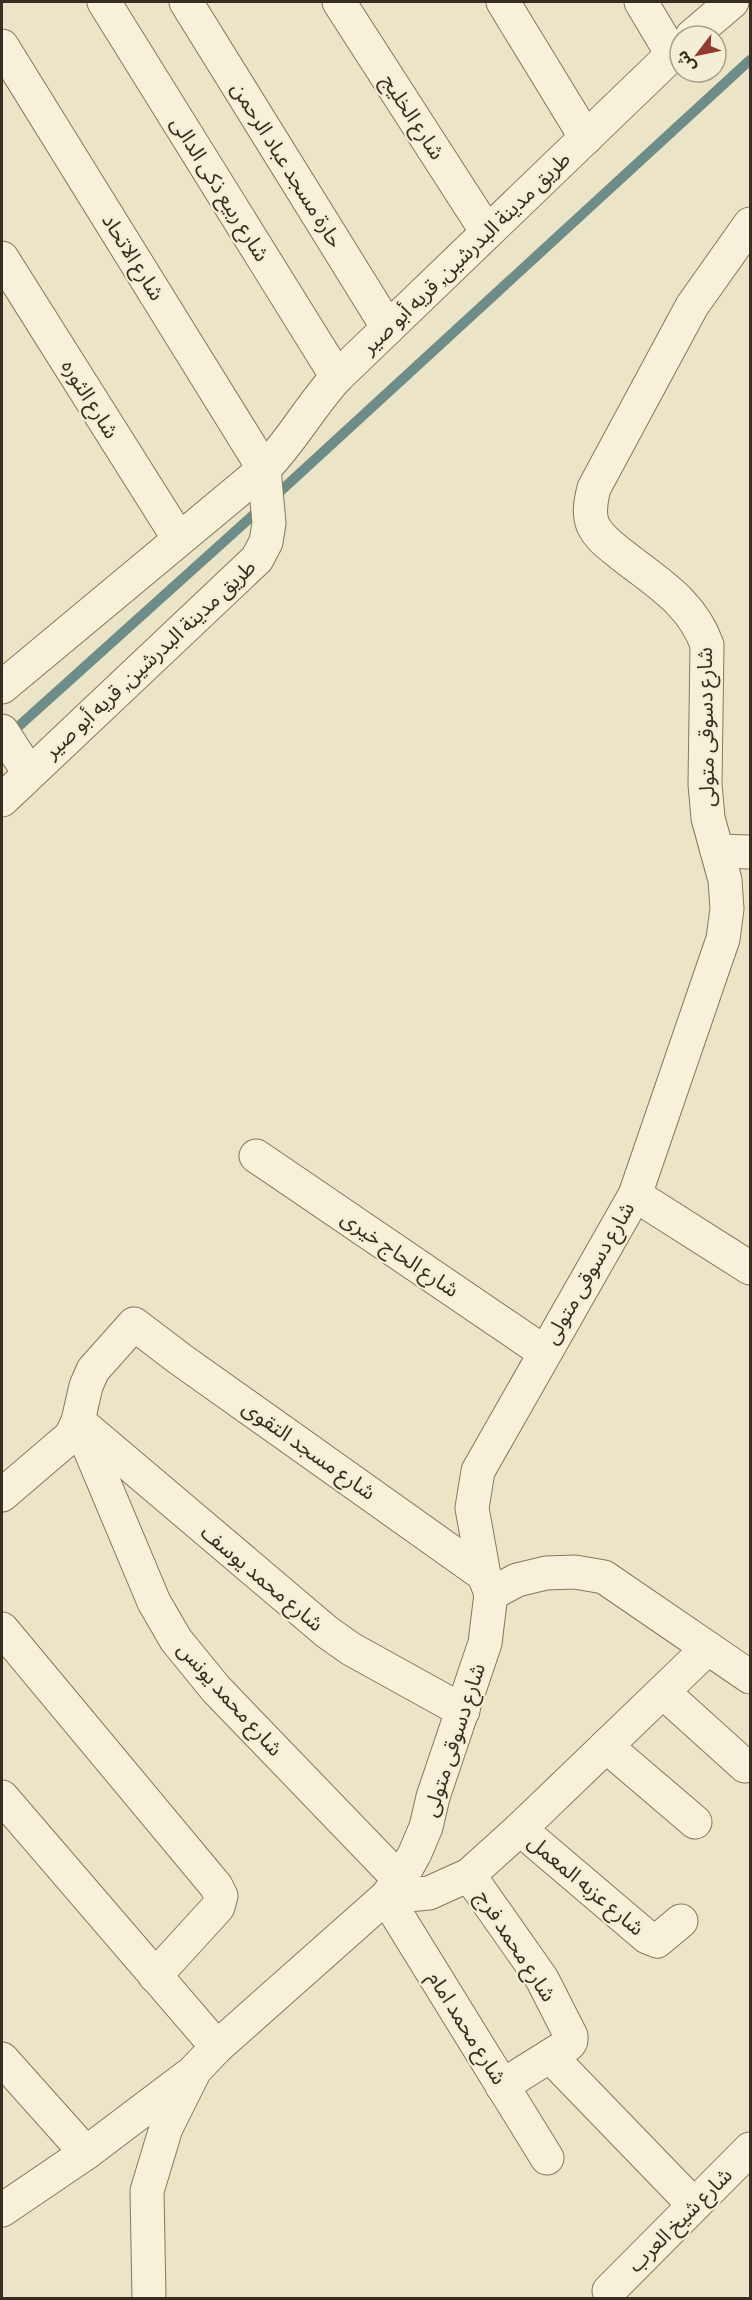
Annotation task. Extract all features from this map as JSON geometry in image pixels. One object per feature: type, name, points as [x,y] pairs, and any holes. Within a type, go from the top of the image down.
[{"type":"street","name":"شارع ربيع ذكى الدالى","points":[[104,2],[337,378]]},
{"type":"street","name":"حارة مسجد عباد الرحمن","points":[[186,2],[388,328]]},
{"type":"street","name":"شارع الخليج","points":[[339,2],[487,232]]},
{"type":"street","points":[[503,2],[586,138]]},
{"type":"street","points":[[640,2],[668,31]]},
{"type":"street","name":"طريق مدينة البدرشين, قريه أبو صير","points":[[707,24],[732,2]]},
{"type":"street","name":"شارع الاتحاد","points":[[2,46],[267,495]]},
{"type":"street","name":"طريق مدينة البدرشين, قريه أبو صير","points":[[2,800],[16,753],[257,559],[266,542],[267,495],[280,452],[318,398],[487,232],[668,59]]},
{"type":"street","name":"شارع دسوقى متولى","points":[[149,2298],[147,2191],[166,2128],[195,2070],[217,2047],[393,1888],[415,1854],[426,1827],[433,1797],[464,1711],[485,1643],[488,1584],[472,1508],[478,1471],[635,1195],[723,939],[728,909],[725,880],[708,818],[705,784],[707,645],[701,628],[680,601],[601,538],[592,523],[590,505],[594,488],[692,306],[750,224]]},
{"type":"street","name":"شارع الثوره","points":[[2,258],[178,539]]},
{"type":"street","name":"طريق مدينة البدرشين, قريه أبو صير","points":[[2,687],[178,539],[267,495]]},
{"type":"street","points":[[717,851],[750,852]]},
{"type":"street","name":"شارع الحاج خيرى","points":[[256,1156],[544,1352]]},
{"type":"street","points":[[635,1195],[750,1268]]},
{"type":"street","name":"شارع مسجد التقوى","points":[[78,1421],[86,1386],[93,1370],[134,1324],[488,1584]]},
{"type":"street","points":[[2,1495],[71,1437],[78,1421]]},
{"type":"street","name":"شارع محمد يوسف","points":[[78,1421],[327,1632],[351,1649],[464,1711]]},
{"type":"street","name":"شارع محمد يونس","points":[[78,1421],[154,1602],[176,1640],[216,1689],[393,1888]]},
{"type":"street","points":[[488,1584],[517,1580],[546,1572],[575,1572],[604,1577],[750,1677]]},
{"type":"street","points":[[2,1629],[208,1876],[221,1896],[218,1907],[155,1976]]},
{"type":"street","points":[[393,1888],[429,1893],[469,1875],[708,1648]]},
{"type":"street","points":[[663,1692],[745,1766]]},
{"type":"street","points":[[606,1746],[695,1822]]},
{"type":"street","points":[[2,1797],[217,2047]]},
{"type":"street","name":"شارع عزبه المعمل","points":[[520,1829],[647,1937],[657,1941],[681,1921]]},
{"type":"street","name":"شارع محمد فرج","points":[[469,1875],[542,1978],[571,2036],[568,2044],[502,2086]]},
{"type":"street","name":"شارع محمد امام","points":[[393,1888],[502,2086],[547,2158]]},
{"type":"street","points":[[550,2056],[694,2205]]},
{"type":"street","points":[[2,2059],[86,2153]]},
{"type":"street","points":[[2,2210],[86,2153],[195,2070]]},
{"type":"street","name":"شارع شيخ العرب","points":[[609,2291],[750,2149]]},
{"type":"waterway","points":[[273,498],[750,60]]},
{"type":"waterway","points":[[10,734],[261,508]]}]
